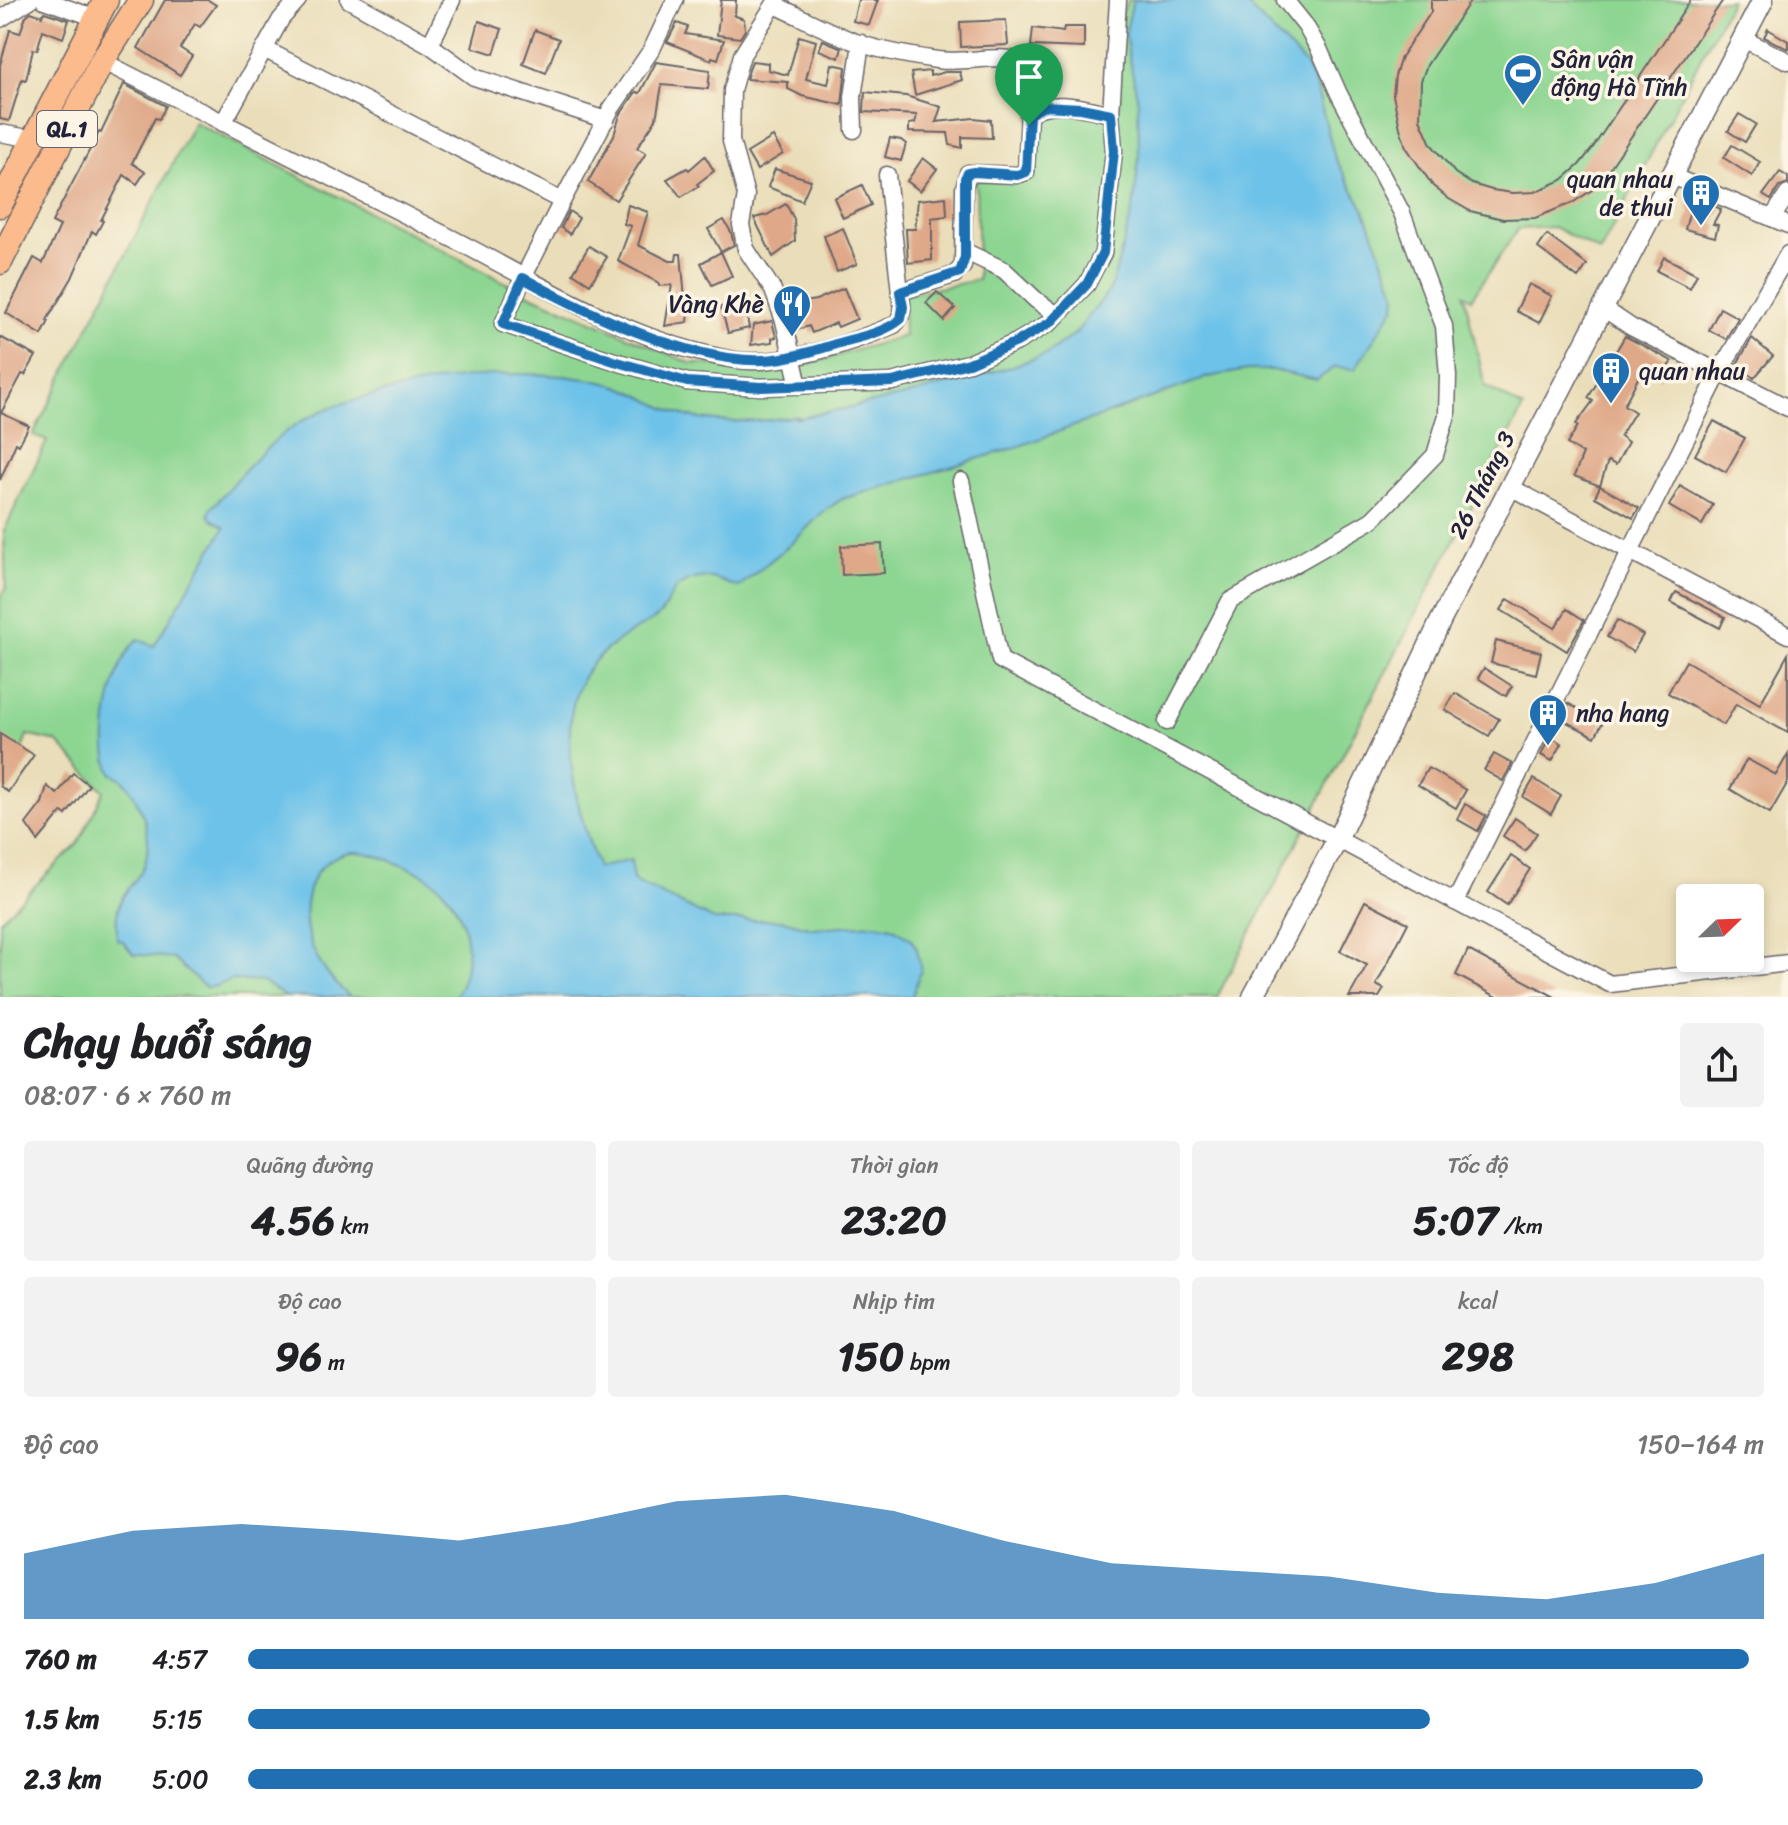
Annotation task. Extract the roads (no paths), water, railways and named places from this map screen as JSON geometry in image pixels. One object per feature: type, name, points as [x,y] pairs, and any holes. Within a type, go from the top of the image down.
[{"type":"main road","name":"QL.1","points":[[0,262],[102,61],[141,0]]},
{"type":"main road","name":"QL.1","points":[[0,205],[101,9]]},
{"type":"street","points":[[0,19],[30,0]]},
{"type":"street","points":[[44,0],[101,9]]},
{"type":"street","points":[[223,123],[281,19],[298,0]]},
{"type":"street","points":[[349,0],[430,45],[474,77],[606,120]]},
{"type":"street","points":[[430,45],[452,0]]},
{"type":"street","points":[[675,0],[652,49],[606,120],[562,201],[503,324],[687,382],[761,387],[892,382],[969,363],[1017,342],[1057,315],[1087,284],[1103,253],[1114,151],[1111,114],[1121,4]]},
{"type":"street","points":[[1167,722],[1230,601],[1372,520],[1435,455],[1447,415],[1444,326],[1407,226],[1319,49],[1285,0]]},
{"type":"street","name":"26 Tháng 3","points":[[1253,997],[1337,840],[1441,620],[1763,0]]},
{"type":"street","points":[[799,386],[773,290],[746,249],[741,225],[746,195],[731,141],[732,90],[742,55],[776,2],[861,43],[940,60],[973,62],[1011,58],[1023,62],[1029,73],[1026,172],[1017,175],[968,173],[965,178],[964,251],[960,272],[900,292]]},
{"type":"street","points":[[1743,39],[1788,61]]},
{"type":"street","points":[[854,130],[853,97],[861,43]]},
{"type":"street","points":[[266,50],[562,201]]},
{"type":"street","points":[[102,61],[456,241],[564,300],[668,343],[737,360],[793,356],[894,325],[901,319],[903,307],[887,175]]},
{"type":"street","points":[[1029,114],[1044,106],[1081,108],[1111,114]]},
{"type":"street","points":[[0,133],[34,139]]},
{"type":"street","points":[[1672,176],[1788,225]]},
{"type":"street","points":[[1772,218],[1788,194]]},
{"type":"street","points":[[964,251],[1004,270],[1057,315]]},
{"type":"street","points":[[1455,902],[1720,371],[1788,254]]},
{"type":"street","points":[[1603,308],[1631,327],[1788,408]]},
{"type":"street","points":[[961,481],[1000,660],[1610,984],[1788,963]]},
{"type":"street","points":[[1510,487],[1788,635]]},
{"type":"water","points":[[1133,0],[1242,0],[1306,65],[1316,86],[1335,158],[1364,209],[1396,294],[1395,306],[1355,369],[1335,367],[1317,380],[1272,370],[1247,370],[1208,377],[1014,448],[842,499],[823,512],[792,543],[739,587],[706,578],[680,586],[659,616],[603,652],[589,668],[578,689],[572,713],[570,739],[576,794],[598,868],[631,860],[636,882],[714,920],[783,920],[812,928],[877,924],[892,927],[910,938],[917,949],[921,970],[912,997],[455,997],[467,955],[463,926],[451,900],[437,884],[420,873],[358,852],[340,855],[320,868],[311,884],[306,916],[307,931],[318,960],[350,997],[286,997],[263,982],[249,981],[232,980],[205,987],[172,958],[133,954],[123,941],[117,940],[118,907],[141,872],[148,844],[146,826],[132,791],[112,774],[107,760],[107,724],[115,683],[121,665],[138,639],[154,646],[225,527],[212,519],[209,515],[211,509],[262,453],[297,424],[328,409],[411,386],[468,377],[525,374],[582,378],[619,386],[687,416],[719,421],[751,421],[799,416],[795,419],[904,396],[1047,354],[1075,334],[1111,288],[1133,209],[1139,157],[1138,102],[1125,35]]},
{"type":"place","name":"Sân vận động Hà Tĩnh","points":[[1523,107]]},
{"type":"place","name":"quan nhau de thui","points":[[1701,227]]},
{"type":"place","name":"Vàng Khè","points":[[792,338]]},
{"type":"place","name":"quan nhau","points":[[1611,405]]},
{"type":"place","name":"nha hang","points":[[1548,747]]}]
